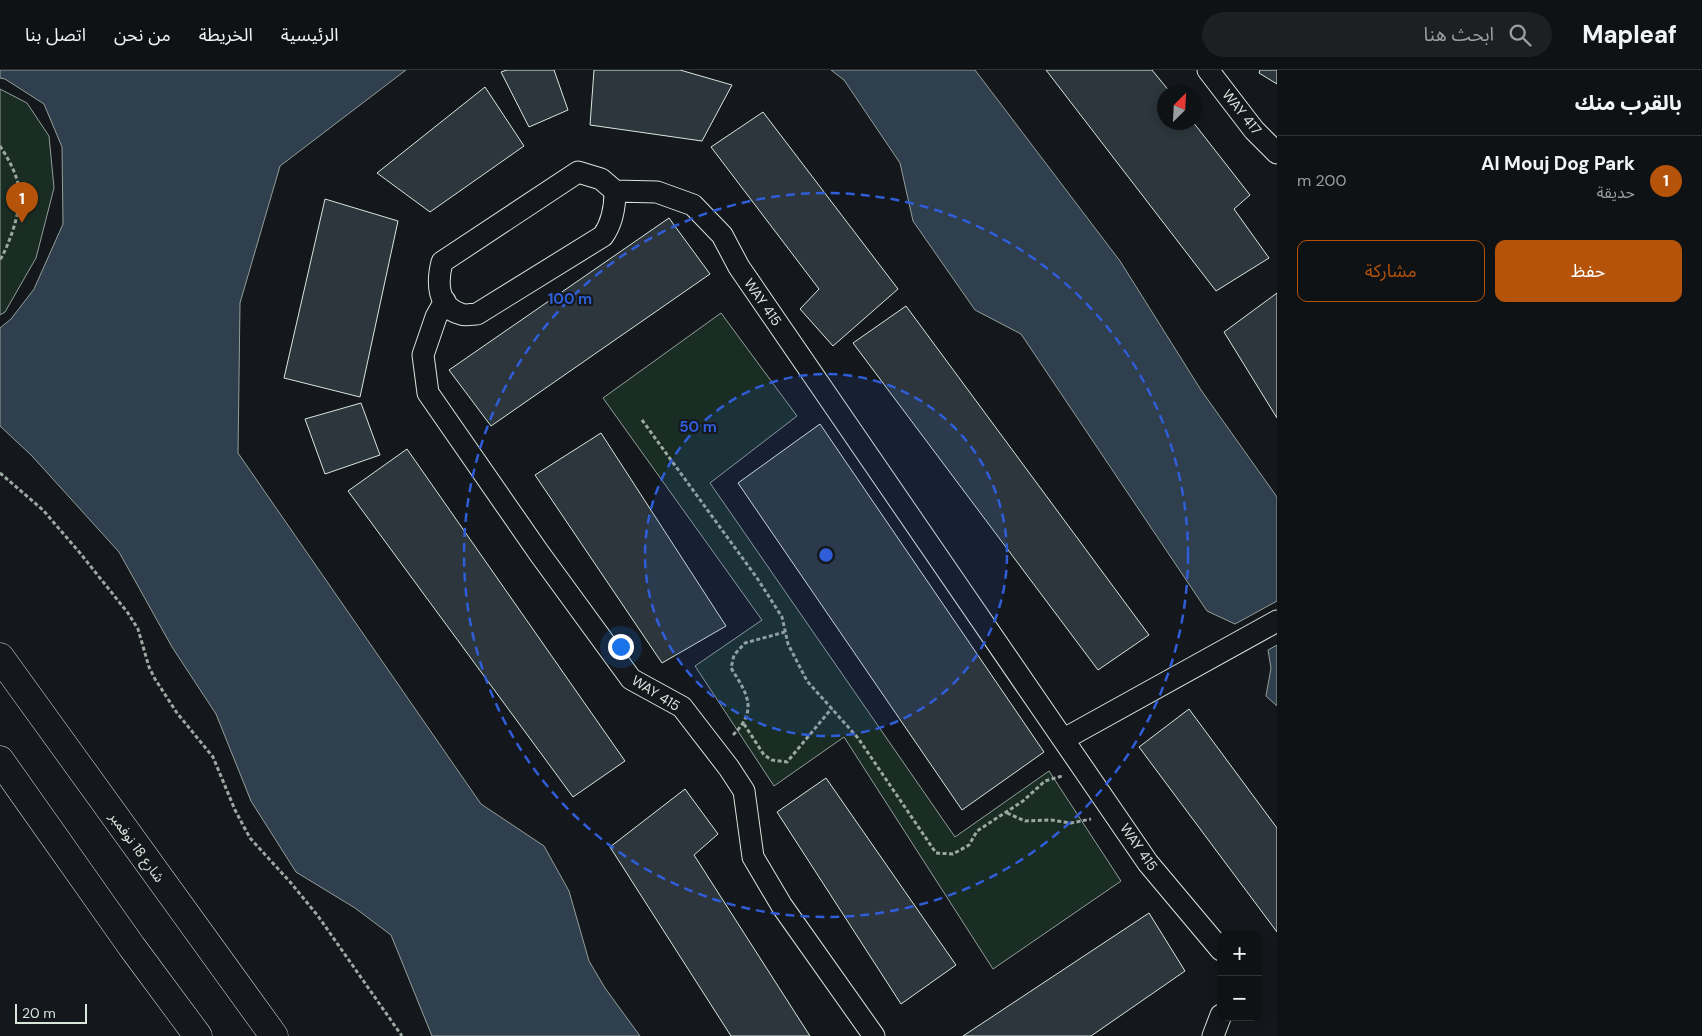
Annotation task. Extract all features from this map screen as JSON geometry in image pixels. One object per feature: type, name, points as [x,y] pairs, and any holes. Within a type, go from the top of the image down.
[{"type":"main road","name":"شارع 18 نوفمبر","points":[[0,657],[274,1036]]},
{"type":"main road","points":[[0,760],[132,947],[198,1036]]},
{"type":"street","name":"WAY 417","points":[[1208,70],[1254,130],[1277,153]]},
{"type":"street","points":[[578,172],[601,179],[615,191],[613,214],[603,236],[477,314],[462,315],[450,309],[445,302],[439,290],[438,278],[442,262],[578,172]]},
{"type":"street","name":"WAY 415","points":[[615,191],[657,192],[693,205],[722,235],[739,267],[1148,863],[1217,945]]},
{"type":"street","name":"WAY 415","points":[[445,302],[436,317],[423,355],[428,393],[539,553],[630,679],[682,707],[717,752],[744,791],[753,857],[782,906],[874,1036]]},
{"type":"street","points":[[1064,739],[1277,621]]},
{"type":"street","points":[[1213,1036],[1219,1021]]},
{"type":"path","points":[[0,146],[9,160],[19,189],[18,211],[0,260]]},
{"type":"path","points":[[642,420],[757,578],[782,617],[788,644],[807,681],[858,738],[936,853],[953,854],[969,845],[977,832],[1023,801],[1045,781],[1084,768]]},
{"type":"path","points":[[0,473],[44,510],[128,613],[138,629],[149,667],[155,679],[178,713],[213,757],[235,810],[250,838],[318,916],[402,1036]]},
{"type":"path","points":[[717,752],[744,724],[750,706],[742,685],[731,668],[734,655],[745,644],[785,632]]},
{"type":"path","points":[[744,724],[764,755],[772,760],[787,762],[832,708]]},
{"type":"path","points":[[1006,812],[1026,821],[1051,820],[1071,823],[1116,815]]},
{"type":"green space","points":[[0,89],[27,103],[49,136],[54,188],[36,258],[5,312],[0,315]]},
{"type":"green space","points":[[721,313],[797,416],[710,483],[955,837],[1049,771],[1121,881],[993,969],[844,737],[774,786],[695,666],[762,620],[603,398]]},
{"type":"water","points":[[0,70],[406,70],[280,166],[240,303],[238,453],[481,804],[544,846],[569,891],[589,961],[605,988],[640,1036],[432,1036],[391,935],[355,908],[296,872],[251,801],[216,714],[172,647],[119,552],[32,456],[0,426],[0,328],[11,319],[34,289],[63,224],[62,147],[44,104],[5,79],[0,78]]},
{"type":"water","points":[[831,70],[975,70],[1120,261],[1201,390],[1277,497],[1277,601],[1235,624],[1207,611],[1021,334],[975,310],[913,221],[900,163],[844,80]]},
{"type":"water","points":[[1277,645],[1277,706],[1266,696],[1271,668],[1268,650]]},
{"type":"building","points":[[507,70],[554,70],[568,110],[529,127],[501,72]]},
{"type":"building","points":[[594,70],[680,70],[732,85],[702,141],[590,125]]},
{"type":"building","points":[[1046,70],[1152,70],[1164,85],[1157,85],[1157,130],[1199,130],[1250,195],[1234,209],[1269,258],[1216,291]]},
{"type":"building","points":[[1260,70],[1277,70],[1277,84],[1259,73]]},
{"type":"building","points":[[485,87],[524,146],[430,212],[377,173]]},
{"type":"building","points":[[763,112],[898,289],[833,346],[800,309],[819,289],[711,147]]},
{"type":"building","points":[[325,199],[398,221],[360,397],[284,378]]},
{"type":"building","points":[[669,218],[710,274],[491,426],[449,370]]},
{"type":"building","points":[[1277,293],[1277,418],[1224,332]]},
{"type":"building","points":[[906,306],[1149,635],[1098,670],[853,343]]},
{"type":"building","points":[[361,403],[380,455],[325,474],[305,419]]},
{"type":"building","points":[[820,424],[1044,752],[962,810],[738,483]]},
{"type":"building","points":[[601,433],[726,626],[662,663],[535,475]]},
{"type":"building","points":[[407,449],[625,761],[573,797],[348,491]]},
{"type":"building","points":[[1189,709],[1277,828],[1277,932],[1139,747]]},
{"type":"building","points":[[826,778],[956,965],[901,1004],[777,812]]},
{"type":"building","points":[[685,789],[718,834],[694,855],[810,1036],[731,1036],[610,847]]},
{"type":"building","points":[[1149,913],[1185,971],[1091,1036],[963,1036]]},
{"type":"place","name":"Al Mouj Dog Park","points":[[22,223]]}]
